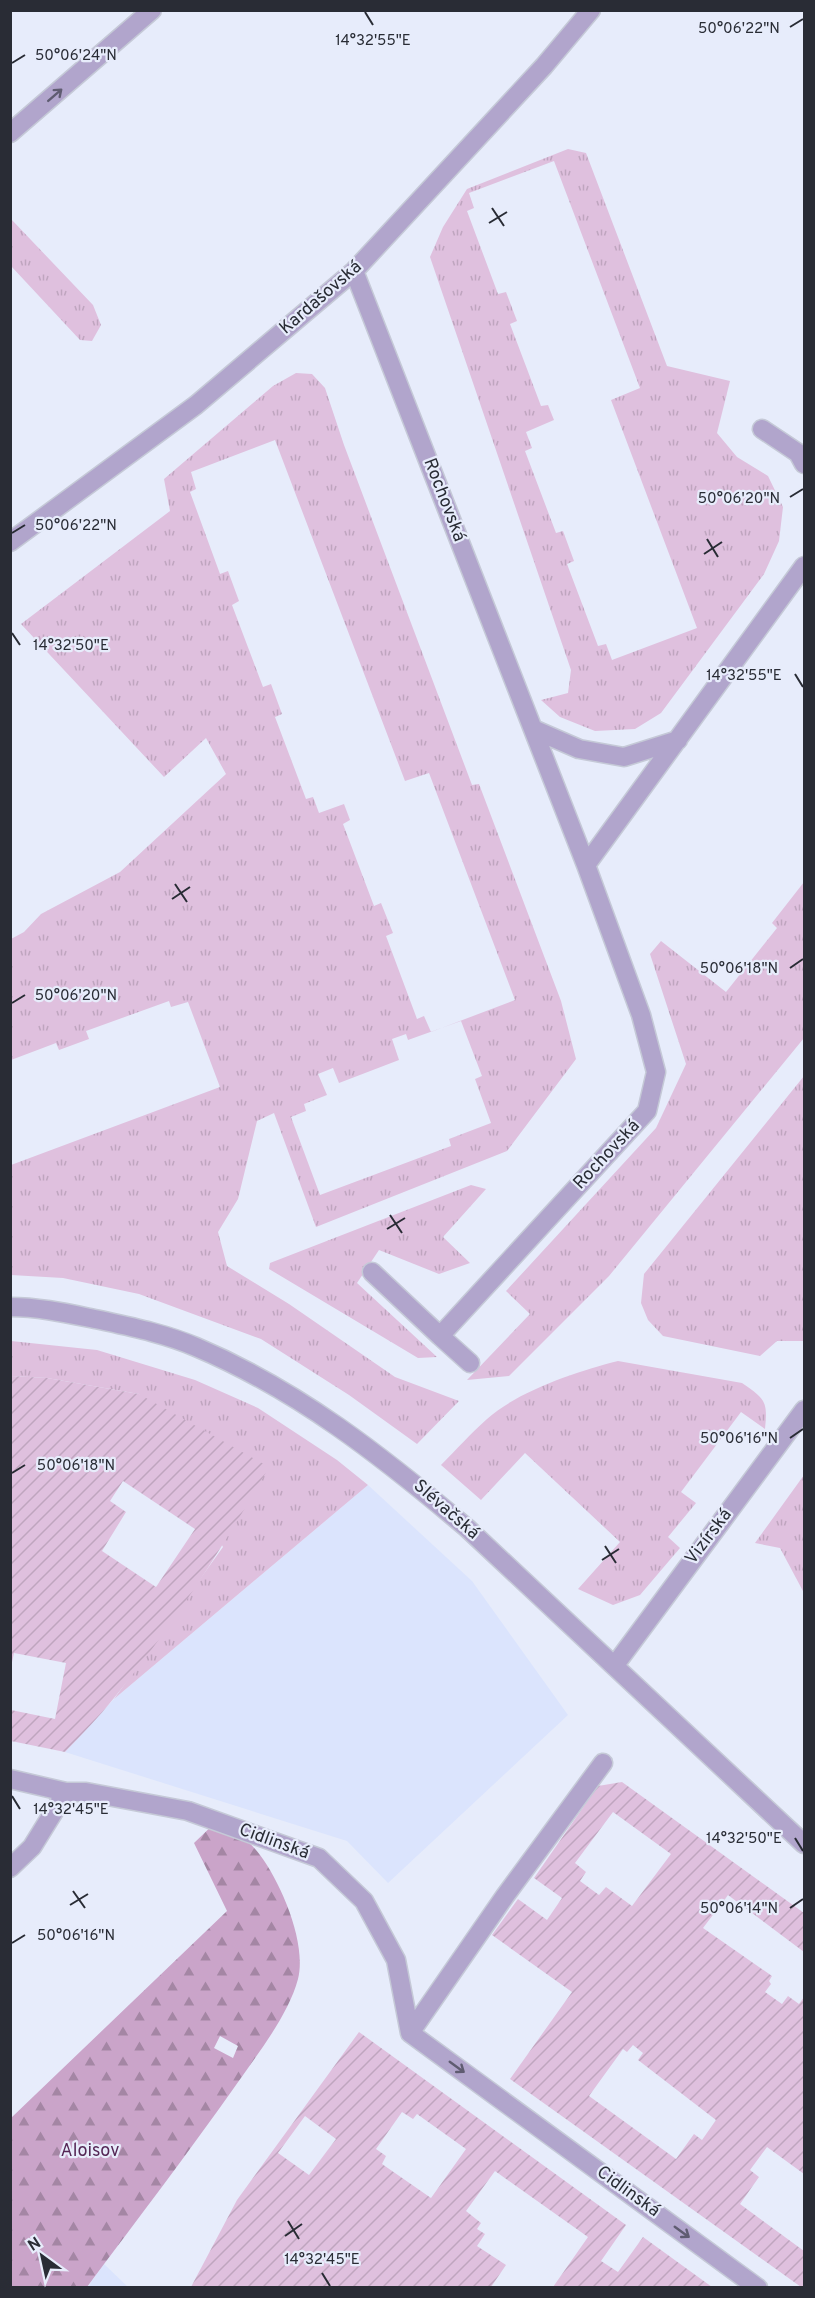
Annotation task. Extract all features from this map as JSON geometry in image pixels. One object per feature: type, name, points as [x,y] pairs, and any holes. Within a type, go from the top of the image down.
[{"type":"street","points":[[10,133],[152,10]]},
{"type":"street","name":"Kardašovská","points":[[10,542],[196,405],[354,271],[544,66],[591,10]]},
{"type":"street","name":"Rochovská","points":[[354,271],[586,865],[641,1015],[656,1072],[647,1111],[440,1335]]},
{"type":"street","points":[[762,429],[798,453],[804,464]]},
{"type":"street","points":[[586,865],[804,566]]},
{"type":"street","points":[[533,729],[579,749],[624,757],[678,740]]},
{"type":"street","points":[[372,1272],[470,1363]]},
{"type":"street","name":"Slévačská","points":[[10,1307],[38,1307],[129,1326],[194,1346],[253,1373],[350,1433],[417,1485],[467,1528],[804,1844]]},
{"type":"street","name":"Vizírská","points":[[615,1665],[804,1410]]},
{"type":"street","points":[[410,2033],[505,1896],[603,1763]]},
{"type":"street","name":"Cidlinská","points":[[10,1779],[66,1792],[86,1792],[188,1810],[319,1858],[364,1901],[396,1960],[410,2033],[758,2288]]},
{"type":"street","points":[[10,1868],[32,1847],[66,1792]]},
{"type":"shaded area","points":[[368,1485],[472,1581],[568,1715],[388,1883],[347,1841],[65,1752],[114,1699]]},
{"type":"shaded area","points":[[104,2264],[128,2287],[87,2288]]},
{"type":"green space","points":[[568,149],[586,153],[667,366],[730,381],[717,433],[737,457],[768,476],[783,507],[779,541],[764,574],[661,713],[635,729],[595,731],[560,717],[541,700],[568,693],[571,670],[430,257],[443,227],[467,189]],"holes":[[[554,161],[640,388],[611,400],[697,628],[612,660],[606,644],[598,646],[567,564],[574,561],[563,531],[556,533],[525,451],[532,448],[526,432],[554,420],[548,405],[541,406],[510,324],[517,321],[506,292],[498,294],[467,211],[474,208],[469,193]]]},
{"type":"green space","points":[[11,219],[93,305],[101,325],[92,341],[80,340],[11,266]]},
{"type":"green space","points":[[296,373],[312,374],[325,388],[344,445],[472,785],[479,784],[561,1001],[576,1059],[507,1151],[316,1227],[274,1113],[257,1121],[238,1199],[218,1232],[227,1266],[289,1304],[395,1377],[459,1401],[417,1444],[349,1395],[261,1339],[139,1294],[63,1278],[11,1275],[11,1165],[220,1087],[188,1002],[171,1007],[169,1001],[86,1031],[89,1039],[59,1050],[56,1043],[11,1060],[11,939],[24,932],[41,914],[120,872],[226,774],[206,738],[164,777],[21,624],[170,511],[164,479],[273,386]],"holes":[[[275,440],[405,781],[429,773],[515,1000],[442,1028],[461,1021],[482,1076],[475,1079],[491,1123],[449,1139],[451,1146],[320,1195],[291,1117],[306,1111],[304,1104],[327,1095],[318,1074],[333,1068],[339,1083],[399,1060],[392,1039],[406,1034],[408,1040],[431,1032],[424,1016],[417,1019],[386,936],[393,933],[381,903],[374,906],[343,824],[350,820],[344,804],[319,813],[313,797],[306,799],[275,717],[282,714],[271,684],[263,687],[232,605],[239,601],[228,571],[220,574],[190,492],[196,489],[191,472]]]},
{"type":"green space","points":[[804,882],[804,1038],[609,1276],[509,1376],[467,1380],[530,1314],[506,1291],[656,1128],[686,1064],[650,954],[661,941],[726,992],[777,928],[772,923]]},
{"type":"green space","points":[[804,1076],[804,1341],[777,1341],[760,1356],[663,1336],[648,1320],[641,1303],[644,1274]]},
{"type":"green space","points":[[471,1185],[486,1189],[443,1237],[470,1263],[439,1274],[379,1250],[357,1283],[437,1357],[418,1358],[269,1269],[270,1263]]},
{"type":"green space","points":[[11,1341],[97,1350],[195,1380],[258,1408],[337,1460],[368,1485],[114,1699],[223,1547],[139,1394],[47,1378],[11,1376]]},
{"type":"green space","points":[[618,1361],[742,1383],[760,1397],[765,1406],[766,1420],[765,1429],[741,1412],[681,1492],[696,1503],[668,1537],[680,1548],[640,1595],[613,1605],[578,1589],[620,1542],[525,1453],[481,1500],[441,1465],[487,1419],[515,1400],[567,1376]]},
{"type":"green space","points":[[11,1376],[47,1378],[139,1394],[269,1467],[234,1527],[157,1643],[108,1705],[65,1752],[11,1741],[11,1710],[55,1719],[66,1663],[14,1653],[11,1667]],"holes":[[[123,1481],[195,1529],[156,1587],[102,1551],[126,1512],[110,1501]]]},
{"type":"green space","points":[[804,1475],[804,1593],[780,1548],[755,1543]]},
{"type":"green space","points":[[622,1782],[804,1913],[804,1952],[728,1895],[703,1928],[772,1976],[769,1981],[771,1984],[765,1992],[782,2004],[788,1996],[799,2004],[804,1997],[804,2174],[767,2147],[750,2170],[759,2177],[740,2204],[804,2251],[804,2287],[510,2079],[572,1992],[492,1935],[518,1899],[547,1920],[562,1898],[534,1878],[598,1786]],"holes":[[[613,1812],[671,1854],[632,1906],[606,1887],[599,1895],[580,1881],[586,1872],[575,1863]],[[633,2045],[643,2053],[638,2060],[716,2120],[702,2140],[694,2134],[676,2159],[589,2096],[623,2049],[627,2052]]]},
{"type":"green space","name":"Aloisov","points":[[218,1820],[251,1845],[268,1867],[284,1897],[299,1948],[298,1979],[293,1993],[280,2020],[254,2060],[87,2287],[11,2288],[11,2118],[227,1911],[194,1843]],"holes":[[[220,2036],[238,2046],[233,2058],[214,2048]]]},
{"type":"green space","points":[[359,2032],[626,2225],[601,2261],[618,2272],[643,2237],[712,2287],[553,2287],[588,2237],[495,2171],[466,2211],[481,2223],[477,2229],[485,2234],[477,2246],[506,2265],[491,2287],[191,2287],[237,2200]],"holes":[[[402,2112],[413,2119],[417,2114],[466,2149],[431,2198],[382,2164],[386,2156],[376,2149]],[[305,2116],[336,2139],[309,2175],[278,2153]]]}]
